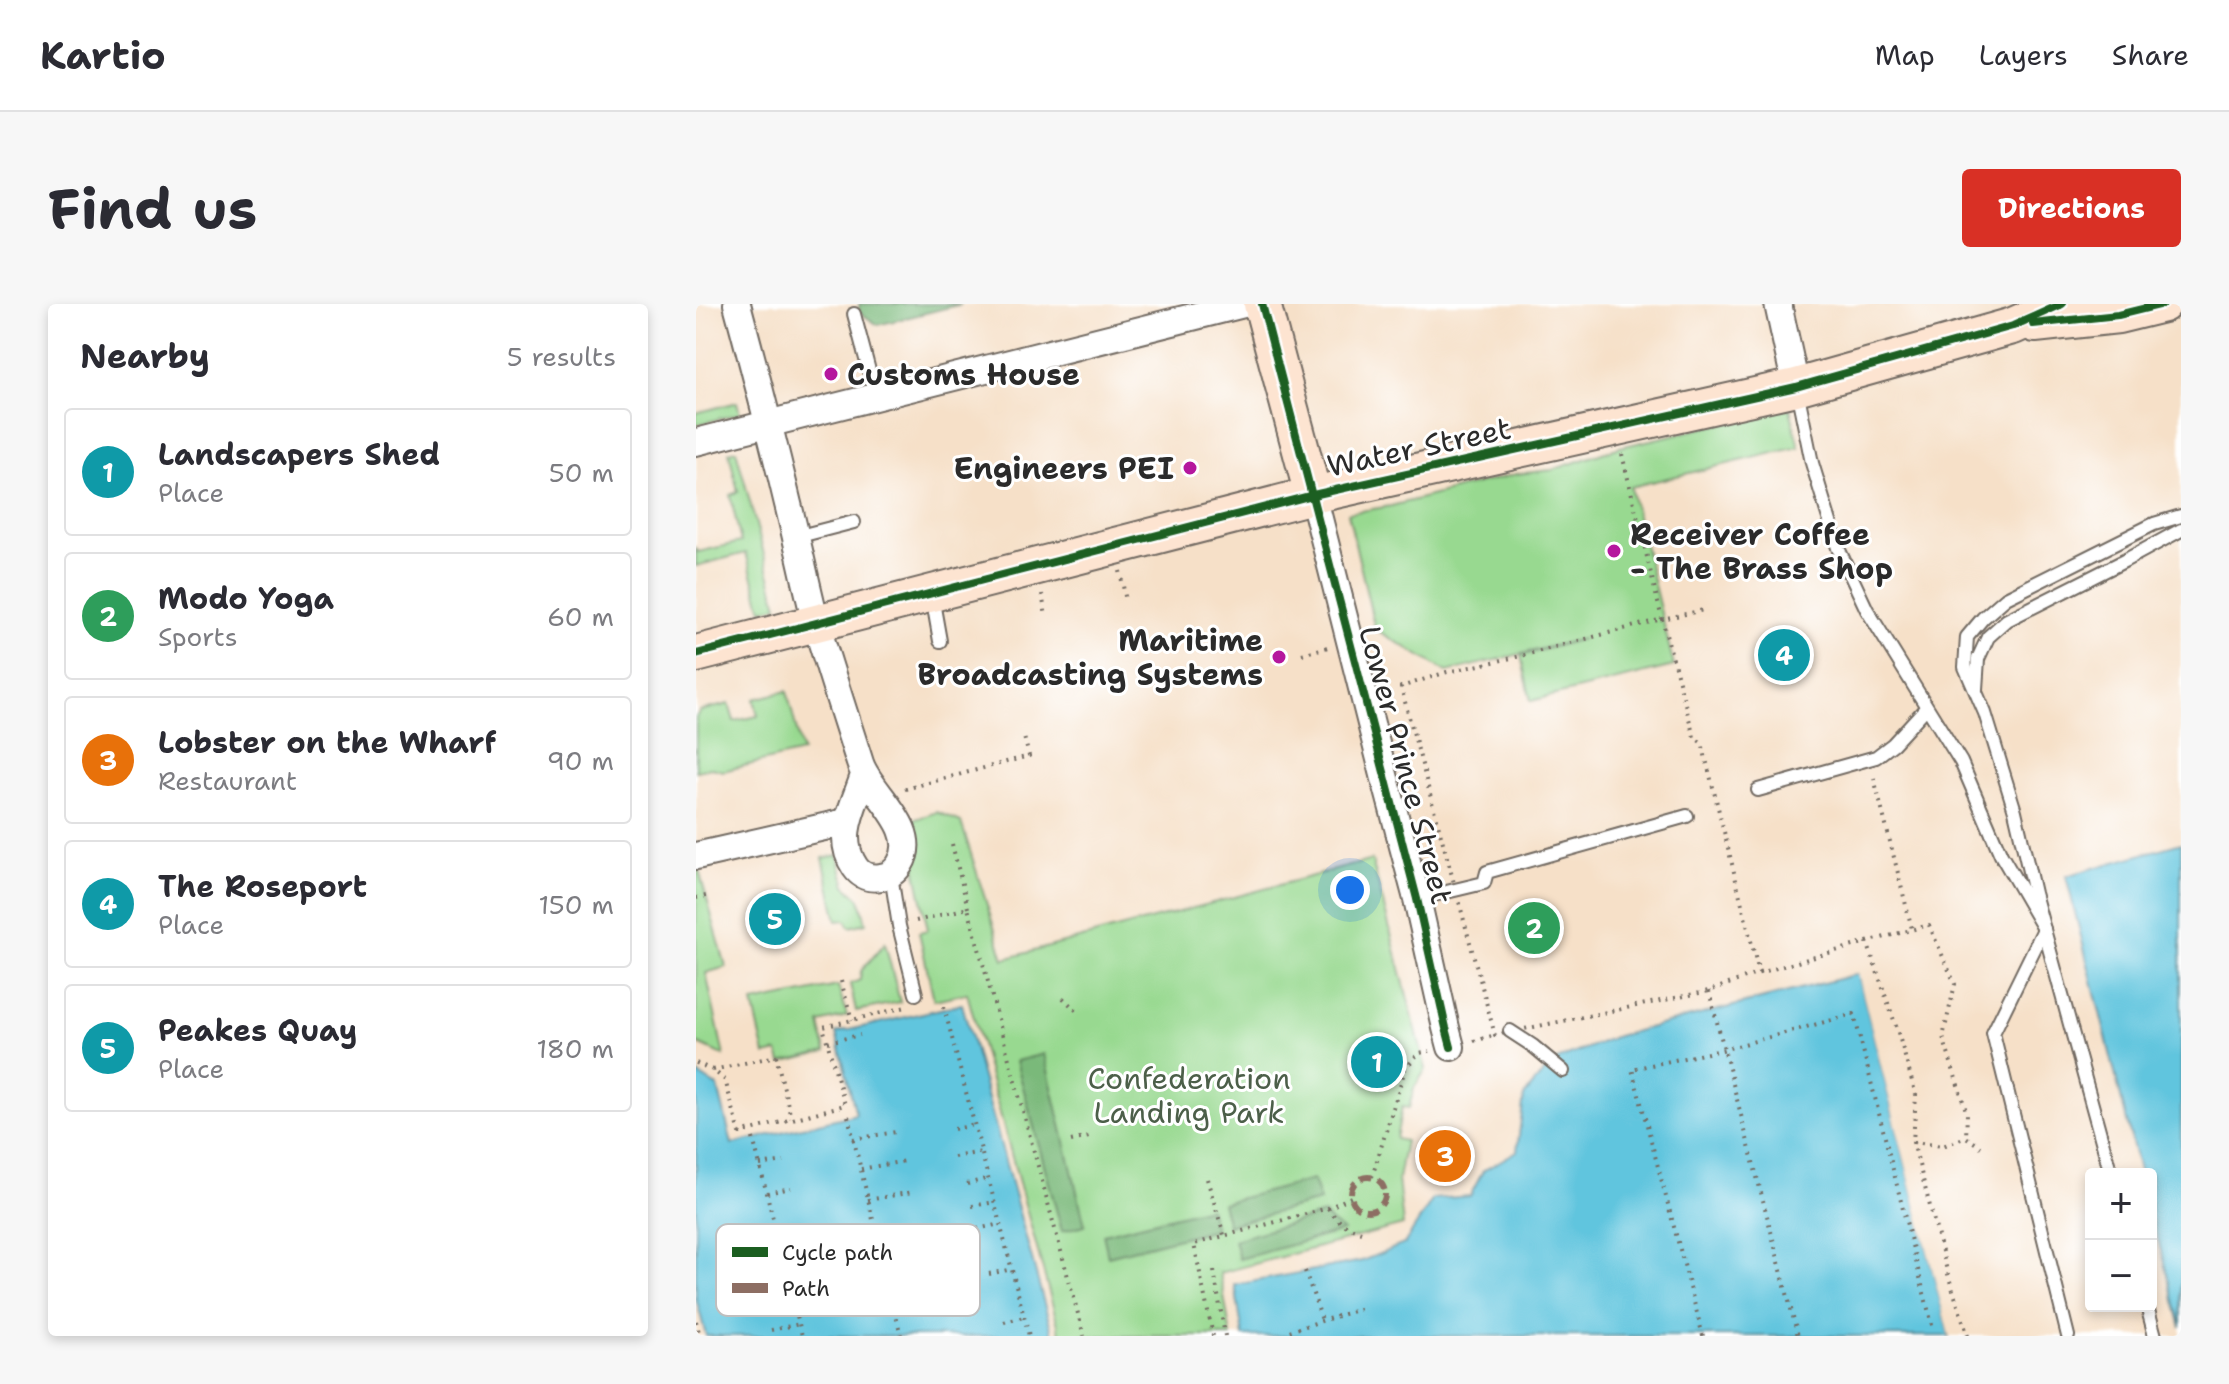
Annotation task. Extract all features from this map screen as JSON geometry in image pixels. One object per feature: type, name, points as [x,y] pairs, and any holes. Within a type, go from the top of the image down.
[{"type":"street","points":[[737,304],[816,622],[864,775],[895,817],[903,834],[905,846],[899,866],[891,875],[878,878],[859,873],[846,850],[846,822],[864,775]]},
{"type":"street","points":[[696,442],[1244,304]]},
{"type":"street","points":[[1262,304],[1313,495]]},
{"type":"street","points":[[1778,304],[1796,387]]},
{"type":"street","name":"Water Street","points":[[696,654],[1313,495],[1796,387],[2013,326],[2062,304]]},
{"type":"street","name":"Water Street","points":[[2013,326],[2118,315],[2163,304]]},
{"type":"street","name":"Lower Prince Street","points":[[1313,495],[1417,899],[1451,1047]]},
{"type":"street","points":[[696,856],[846,822]]},
{"type":"lane","points":[[854,314],[876,397]]},
{"type":"lane","points":[[1796,387],[1812,463],[1838,548],[1867,610],[1961,762],[2001,855],[2044,929]]},
{"type":"lane","points":[[2109,1168],[2015,811],[1985,713],[1965,667],[1967,637],[2006,598],[2154,524],[2181,516]]},
{"type":"lane","points":[[796,537],[854,522]]},
{"type":"lane","points":[[1976,692],[1978,659],[1988,637],[2007,620],[2181,530]]},
{"type":"lane","points":[[931,593],[940,641]]},
{"type":"lane","points":[[1758,790],[1876,757],[1893,744],[1926,708]]},
{"type":"lane","points":[[1417,899],[1484,883],[1487,872],[1687,816]]},
{"type":"lane","points":[[891,875],[899,926],[916,994]]},
{"type":"lane","points":[[2044,929],[1993,1033],[2068,1336]]},
{"type":"lane","points":[[1510,1031],[1563,1071]]},
{"type":"lane","points":[[2149,1312],[2155,1336]]},
{"type":"path","points":[[1616,428],[1662,619],[1704,610]]},
{"type":"path","points":[[1119,568],[1126,601]]},
{"type":"path","points":[[1041,586],[1046,616]]},
{"type":"path","points":[[1302,654],[1331,646]]},
{"type":"path","points":[[879,796],[1029,756],[1024,737]]},
{"type":"path","points":[[1874,778],[1912,929]]},
{"type":"path","points":[[952,844],[1084,1336]]},
{"type":"path","points":[[696,898],[706,896]]},
{"type":"path","points":[[899,926],[968,908]]},
{"type":"path","points":[[1759,973],[1929,925],[1955,984],[1943,1037],[1967,1114],[1966,1137]]},
{"type":"path","points":[[1867,942],[1916,1095],[1913,1142],[1949,1278],[1968,1336]]},
{"type":"path","points":[[841,981],[852,1020]]},
{"type":"path","points":[[1709,991],[1798,1336]]},
{"type":"path","points":[[696,1063],[713,1070],[725,1080],[740,1133],[845,1105],[823,1027],[906,1007],[902,994]]},
{"type":"path","points":[[1063,998],[1080,1014]]},
{"type":"path","points":[[944,1007],[1029,1336]]},
{"type":"path","points":[[1703,1336],[1632,1069],[1722,1050],[1854,1014],[1933,1329]]},
{"type":"path","points":[[828,1042],[860,1035]]},
{"type":"path","points":[[1372,1177],[1405,1069],[1419,1053]]},
{"type":"path","points":[[713,1070],[776,1056],[791,1118]]},
{"type":"path","points":[[848,1116],[873,1224]]},
{"type":"path","points":[[954,1129],[975,1125]]},
{"type":"path","points":[[853,1139],[896,1132]]},
{"type":"path","points":[[1071,1141],[1093,1136]]},
{"type":"path","points":[[1913,1142],[1943,1146],[1966,1137]]},
{"type":"path","points":[[1966,1137],[1981,1147]]},
{"type":"path","points":[[753,1138],[774,1224]]},
{"type":"path","points":[[1951,1144],[1954,1153]]},
{"type":"path","points":[[954,1157],[982,1152]]},
{"type":"path","points":[[760,1165],[784,1161]]},
{"type":"path","points":[[861,1169],[905,1161]]},
{"type":"path","points":[[967,1184],[989,1178]]},
{"type":"path","points":[[1207,1179],[1224,1235]]},
{"type":"path","points":[[767,1193],[791,1188]]},
{"type":"path","points":[[868,1200],[912,1192]]},
{"type":"path","points":[[1213,1336],[1194,1244],[1328,1208],[1351,1197]]},
{"type":"path","points":[[972,1206],[995,1202]]},
{"type":"path","points":[[1328,1208],[1335,1219],[1361,1232]]},
{"type":"path","points":[[980,1228],[1000,1224]]},
{"type":"path","points":[[989,1274],[1012,1269]]},
{"type":"path","points":[[1214,1271],[1225,1336]]},
{"type":"path","points":[[1305,1271],[1322,1320]]},
{"type":"path","points":[[1287,1336],[1286,1332],[1360,1309]]},
{"type":"path","points":[[798,1316],[802,1336]]},
{"type":"path","points":[[896,1316],[901,1336]]},
{"type":"path","points":[[1004,1322],[1024,1317]]},
{"type":"path","points":[[696,1321],[700,1336]]},
{"type":"path","points":[[771,1330],[800,1324]]},
{"type":"green space","points":[[859,304],[962,304],[878,325],[859,312]]},
{"type":"green space","points":[[737,402],[740,413],[696,425],[696,413]]},
{"type":"green space","points":[[1790,408],[1799,447],[1630,487],[1674,666],[1531,701],[1521,656],[1582,639],[1447,672],[1375,629],[1348,513],[1391,506],[1516,474],[1552,470],[1620,447]]},
{"type":"green space","points":[[736,450],[778,606],[762,610],[746,553],[696,566],[696,547],[698,552],[741,542],[730,495],[738,492],[729,452]]},
{"type":"green space","points":[[787,691],[802,752],[723,771],[712,768],[696,771],[696,717],[700,711],[729,704],[734,721],[758,716],[754,699]]},
{"type":"green space","name":"Confederation Landing Park","points":[[937,812],[961,822],[1004,959],[1372,860],[1426,1069],[1414,1088],[1409,1108],[1402,1107],[1396,1139],[1405,1141],[1398,1179],[1403,1225],[1220,1273],[1231,1336],[1061,1336],[967,993],[934,1000],[919,932],[928,930],[912,852],[913,820]]},
{"type":"green space","points":[[838,855],[846,886],[860,899],[866,923],[850,927],[846,920],[837,921],[823,858]]},
{"type":"green space","points":[[696,867],[726,967],[706,973],[724,1056],[696,1044]]},
{"type":"green space","points":[[885,943],[900,1002],[856,1011],[850,984],[860,980],[861,971]]},
{"type":"green space","points":[[838,986],[847,1016],[820,1023],[826,1052],[781,1063],[778,1052],[765,1055],[753,1003]]},
{"type":"green space","points":[[1044,1054],[1085,1225],[1062,1231],[1016,1061]]},
{"type":"green space","points":[[1313,1180],[1320,1201],[1228,1225],[1222,1203]]},
{"type":"green space","points":[[1209,1208],[1215,1229],[1108,1256],[1103,1234]]},
{"type":"green space","points":[[1324,1214],[1343,1231],[1239,1259],[1234,1240]]},
{"type":"water","points":[[2181,843],[2181,1327],[2157,1237],[2157,1168],[2139,1168],[2066,876]]},
{"type":"water","points":[[1858,974],[1949,1336],[1243,1336],[1235,1285],[1362,1261],[1404,1244],[1433,1199],[1470,1196],[1483,1171],[1517,1151],[1524,1096],[1552,1062],[1617,1036]]},
{"type":"water","points":[[962,1004],[1053,1336],[706,1336],[696,1298],[696,1073],[718,1087],[732,1144],[856,1114],[836,1033]]},
{"type":"pier","points":[[1862,973],[1953,1336],[1949,1336],[1858,974]]},
{"type":"marked path","points":[[1368,1177],[1380,1182],[1385,1194],[1380,1206],[1368,1211],[1356,1206],[1351,1194],[1356,1182],[1368,1177]]},
{"type":"cycle path","points":[[1262,304],[1417,899],[1451,1047]]},
{"type":"cycle path","points":[[696,654],[1313,495],[1796,387],[2013,326],[2062,304]]},
{"type":"cycle path","points":[[2033,324],[2118,315],[2163,304]]},
{"type":"place","name":"Customs House","points":[[831,374]]},
{"type":"place","name":"Engineers PEI","points":[[1190,468]]},
{"type":"place","name":"Receiver Coffee - The Brass Shop","points":[[1614,551]]},
{"type":"place","name":"The Roseport","points":[[1784,655]]},
{"type":"place","name":"Maritime Broadcasting Systems","points":[[1279,657]]},
{"type":"place","name":"Peakes Quay","points":[[775,919]]},
{"type":"place","name":"Modo Yoga","points":[[1534,928]]},
{"type":"place","name":"Landscapers Shed","points":[[1377,1062]]},
{"type":"place","name":"Lobster on the Wharf","points":[[1445,1156]]}]
